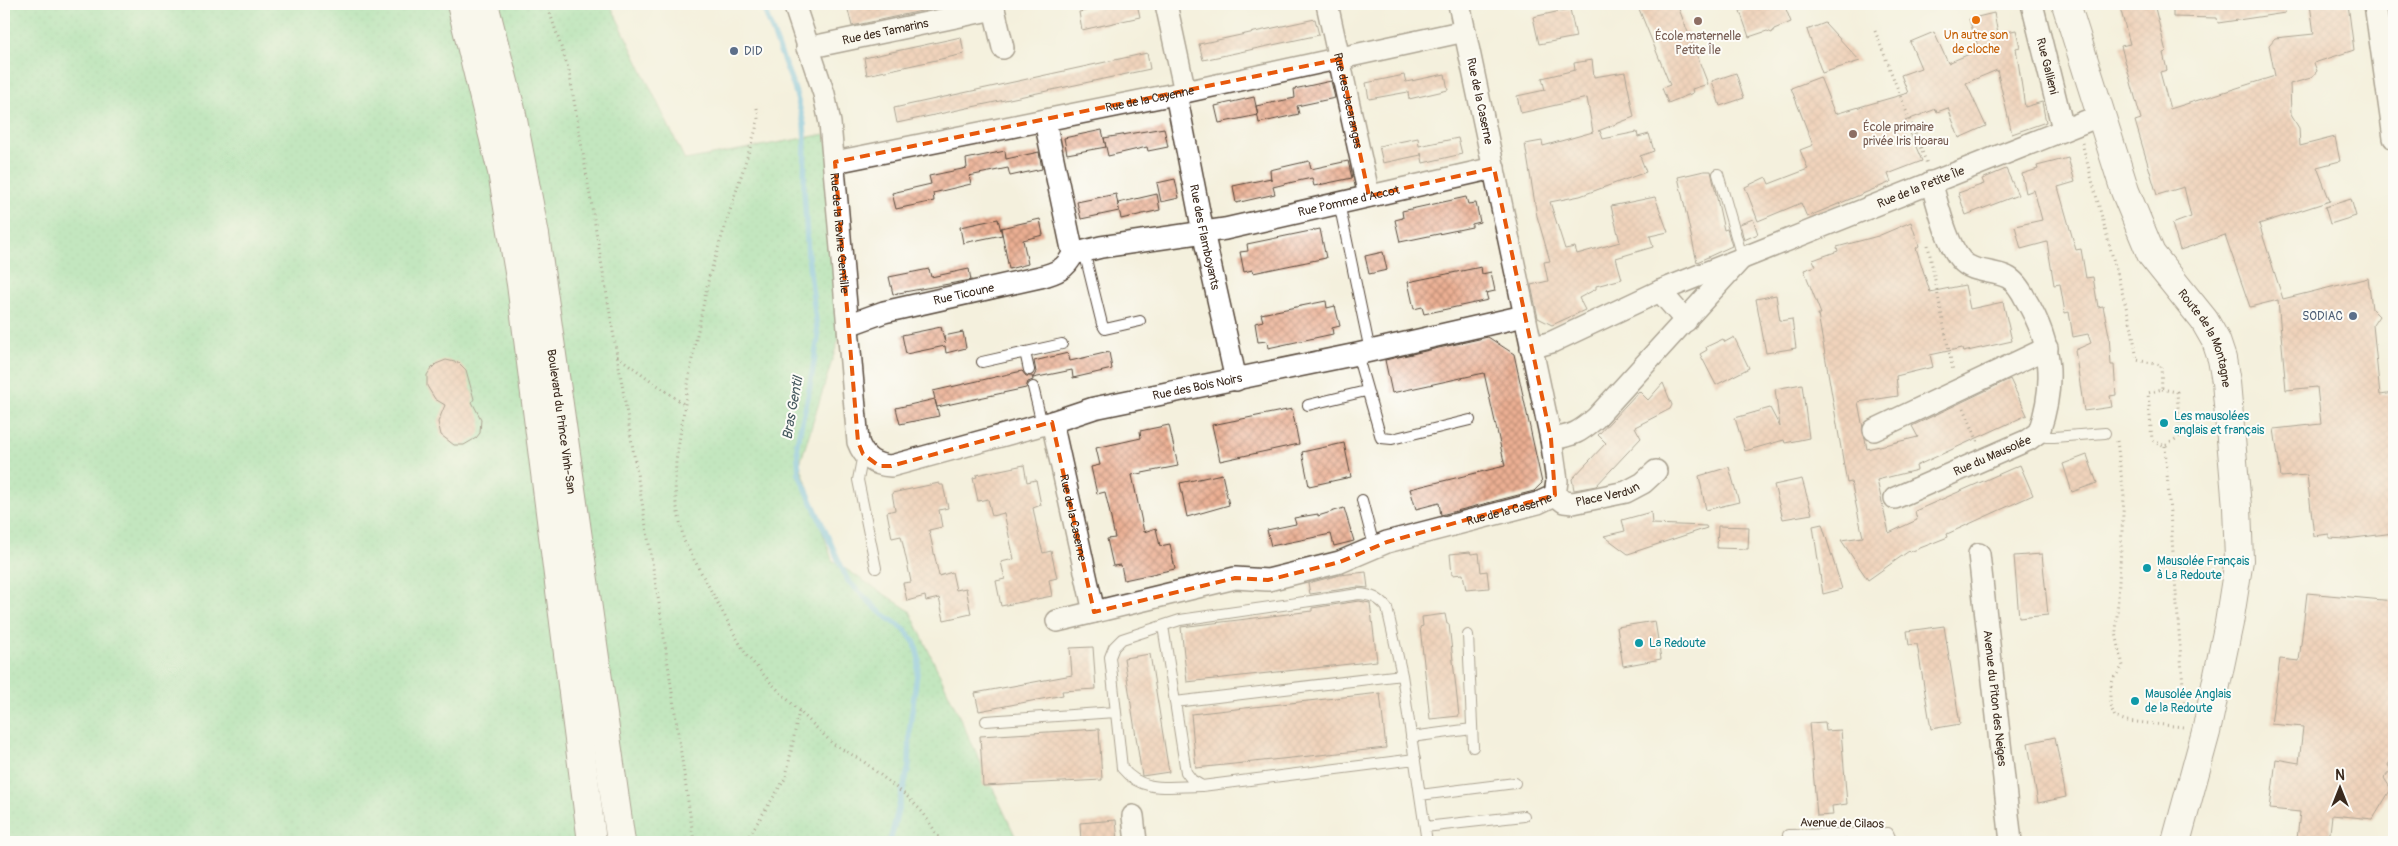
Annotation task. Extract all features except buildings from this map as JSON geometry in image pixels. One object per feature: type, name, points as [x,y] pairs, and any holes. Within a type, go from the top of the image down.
[{"type":"main road","name":"Boulevard du Prince Vinh-San","points":[[461,4],[502,172],[521,284],[592,842]]},
{"type":"main road","name":"Boulevard du Prince Vinh-San","points":[[484,4],[510,110],[535,235],[621,842]]},
{"type":"main road","name":"Route de la Montagne","points":[[2066,4],[2099,116],[2124,191],[2151,254],[2204,320],[2216,341],[2222,359],[2226,382],[2237,507],[2239,560],[2229,623],[2206,732],[2176,842]]},
{"type":"street","name":"Rue de la Ravine Gentille","points":[[794,4],[807,48],[824,94],[835,162],[858,442],[868,458]]},
{"type":"street","name":"Rue des Flamboyants","points":[[1166,4],[1203,232],[1236,380]]},
{"type":"street","name":"Rue des Jacarangas","points":[[1327,4],[1369,196]]},
{"type":"street","name":"Rue de la Caserne","points":[[1057,621],[1234,578],[1268,580],[1277,578],[1340,562],[1374,546],[1538,502],[1555,495],[1557,482],[1551,439],[1459,4]]},
{"type":"street","name":"Rue Gallieni","points":[[2032,4],[2071,132]]},
{"type":"street","points":[[2375,4],[2394,138]]},
{"type":"street","name":"Rue des Tamarins","points":[[807,48],[994,6],[1003,48]]},
{"type":"street","name":"Rue de la Cayenne","points":[[835,162],[1340,60],[1465,31]]},
{"type":"street","name":"Rue de la Petite Île","points":[[1531,348],[1552,342],[1660,291],[1742,257],[1931,182],[2071,132],[2099,116]]},
{"type":"street","points":[[1045,121],[1079,253],[1203,232]]},
{"type":"street","name":"Rue Pomme d'Accot","points":[[1203,232],[1494,168]]},
{"type":"street","name":"Rue du Mausolée","points":[[1895,498],[2028,440],[2038,432],[2048,395],[2047,348],[2038,320],[2020,290],[2009,277],[1975,269],[1962,262],[1954,251],[1931,182]]},
{"type":"street","name":"Rue Ticoune","points":[[848,325],[884,312],[1053,274],[1079,253]]},
{"type":"street","name":"Rue de la Petite Île","points":[[1551,439],[1580,432],[1596,418],[1742,257]]},
{"type":"street","points":[[1660,291],[1686,320]]},
{"type":"street","name":"Rue des Bois Noirs","points":[[868,458],[879,466],[891,466],[1047,423],[1094,408],[1161,392],[1236,380],[1524,316]]},
{"type":"street","points":[[1874,430],[2047,348]]},
{"type":"street","name":"Rue de la Caserne","points":[[1047,423],[1094,612]]},
{"type":"street","name":"Place Verdun","points":[[1555,495],[1564,502],[1573,503],[1626,492],[1643,483],[1656,471]]},
{"type":"street","name":"Avenue du Piton des Neiges","points":[[1979,554],[2011,842]]},
{"type":"street","points":[[1133,816],[1136,842]]},
{"type":"lane","points":[[1718,174],[1742,257]]},
{"type":"lane","points":[[1339,203],[1364,352],[1366,391],[1378,434],[1381,438],[1385,439],[1470,420]]},
{"type":"lane","points":[[1079,253],[1105,329],[1140,321]]},
{"type":"lane","points":[[982,362],[1062,344]]},
{"type":"lane","points":[[1026,352],[1029,370]]},
{"type":"lane","points":[[1033,387],[1047,423]]},
{"type":"lane","points":[[1308,405],[1366,391]]},
{"type":"lane","points":[[2038,432],[2046,437],[2054,438],[2105,433]]},
{"type":"lane","points":[[868,458],[858,480],[876,568]]},
{"type":"lane","points":[[1362,500],[1374,546]]},
{"type":"lane","points":[[1415,759],[1202,786],[1145,786],[1131,780],[1122,768],[1110,657],[1114,647],[1122,639],[1180,620],[1360,594],[1370,595],[1380,600],[1387,608],[1402,675],[1415,759],[1427,842]]},
{"type":"lane","points":[[1163,626],[1186,772],[1192,780],[1202,786]]},
{"type":"lane","points":[[1468,635],[1473,747]]},
{"type":"lane","points":[[1175,702],[1402,675]]},
{"type":"lane","points":[[986,722],[1115,712]]},
{"type":"lane","points":[[1411,737],[1472,730]]},
{"type":"lane","points":[[1420,795],[1515,783]]},
{"type":"lane","points":[[1425,827],[1524,816]]},
{"type":"lane","name":"Avenue de Cilaos","points":[[1788,835],[1888,833],[1892,842]]},
{"type":"path","points":[[548,4],[569,71],[658,603],[694,842]]},
{"type":"path","points":[[1875,31],[1927,165],[1931,182]]},
{"type":"path","points":[[757,108],[758,119],[756,129],[702,304],[676,461],[676,503],[684,541],[748,656],[799,711],[833,744],[863,761],[909,798],[924,814],[942,842]]},
{"type":"path","points":[[2071,132],[2132,329],[2137,360],[2161,365],[2162,389]]},
{"type":"path","points":[[1926,236],[1957,391],[1985,458]]},
{"type":"path","points":[[617,355],[685,405]]},
{"type":"path","points":[[2162,389],[2177,392],[2180,436],[2165,446],[2152,440],[2148,393],[2162,389]]},
{"type":"path","points":[[2105,433],[2116,433],[2124,497],[2116,632],[2123,666],[2112,679],[2110,705],[2115,717],[2127,721],[2186,728],[2165,446]]},
{"type":"path","points":[[2147,697],[2184,692]]},
{"type":"path","points":[[736,842],[749,836],[786,777],[799,711]]},
{"type":"highlighted area","points":[[1340,59],[1369,196],[1494,168],[1551,439],[1555,495],[1387,542],[1340,562],[1268,580],[1235,578],[1094,612],[1052,422],[891,466],[879,466],[863,454],[858,442],[835,162]]},
{"type":"green space","points":[[4,4],[610,4],[685,160],[825,134],[857,280],[800,464],[832,560],[910,611],[1018,842],[4,842]]},
{"type":"waterway","name":"Bras Gentil","points":[[762,4],[795,90],[804,124],[804,189],[808,256],[818,338],[808,397],[797,443],[799,474],[848,581],[880,612],[905,630],[915,643],[919,659],[910,726],[909,766],[890,842]]},
{"type":"place","name":"Un autre son de cloche","points":[[1976,20]]},
{"type":"place","name":"École maternelle Petite Île","points":[[1698,21]]},
{"type":"place","name":"DID","points":[[734,51]]},
{"type":"place","name":"École primaire privée Iris Hoarau","points":[[1853,134]]},
{"type":"place","name":"SODIAC","points":[[2353,316]]},
{"type":"place","name":"Les mausolées anglais et français","points":[[2164,423]]},
{"type":"place","name":"Mausolée Français à La Redoute","points":[[2147,568]]},
{"type":"place","name":"La Redoute","points":[[1639,643]]},
{"type":"place","name":"Mausolée Anglais de la Redoute","points":[[2135,701]]}]
